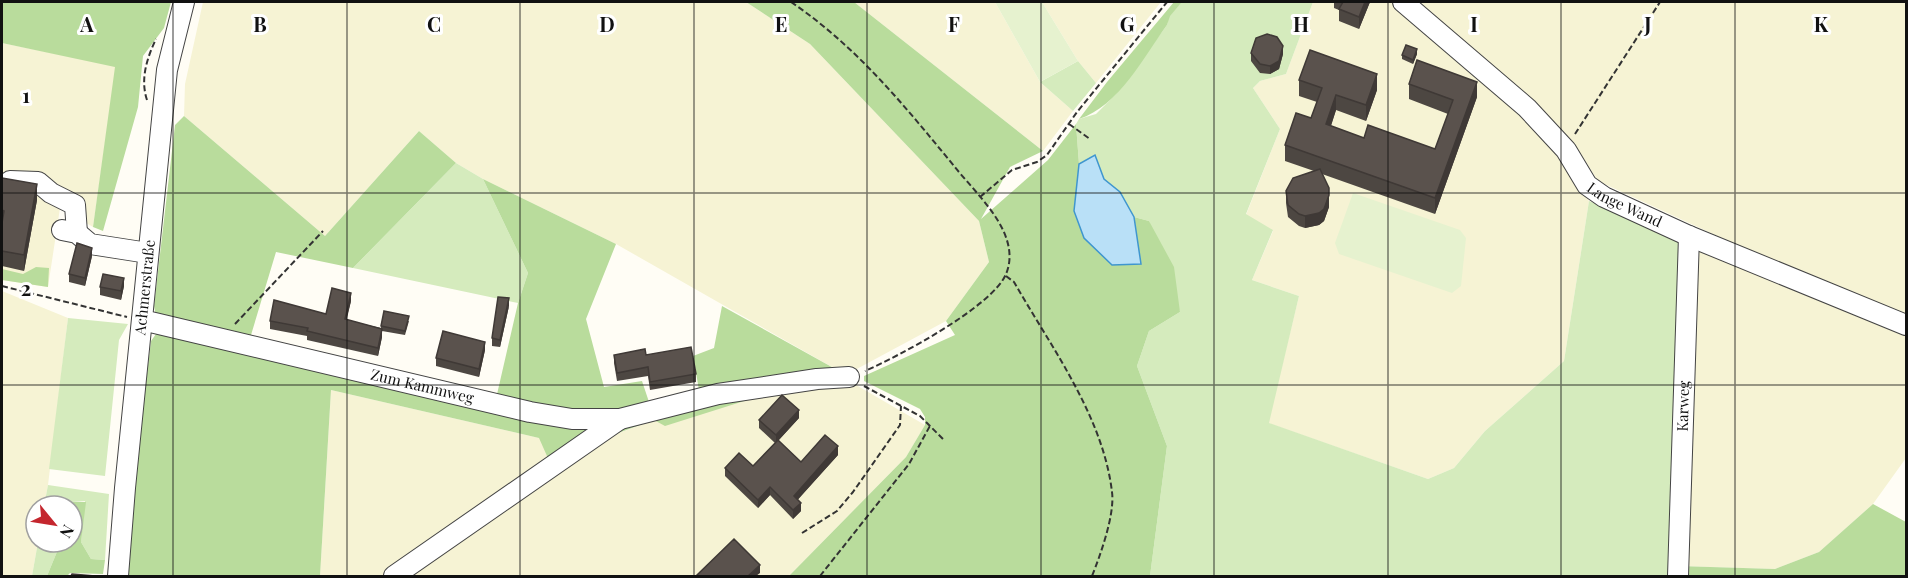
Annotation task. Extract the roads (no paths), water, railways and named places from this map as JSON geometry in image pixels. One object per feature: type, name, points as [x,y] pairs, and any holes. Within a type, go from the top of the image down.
[{"type":"street","name":"Achmerstraße","points":[[118,576],[167,70],[184,2]]},
{"type":"street","name":"Lange Wand","points":[[1403,2],[1527,108],[1566,150],[1587,184],[1604,197],[1689,236],[1906,325]]},
{"type":"street","points":[[10,181],[38,182],[51,193],[75,205],[69,231],[90,244],[148,253]]},
{"type":"street","name":"Karweg","points":[[1678,576],[1689,236]]},
{"type":"street","name":"Zum Kammweg","points":[[142,320],[562,417],[620,418],[718,394],[849,376]]},
{"type":"street","points":[[562,417],[574,449]]},
{"type":"street","points":[[394,576],[620,418]]},
{"type":"water","points":[[1095,155],[1104,179],[1120,192],[1134,217],[1141,264],[1112,265],[1084,238],[1074,211],[1079,164]]}]
